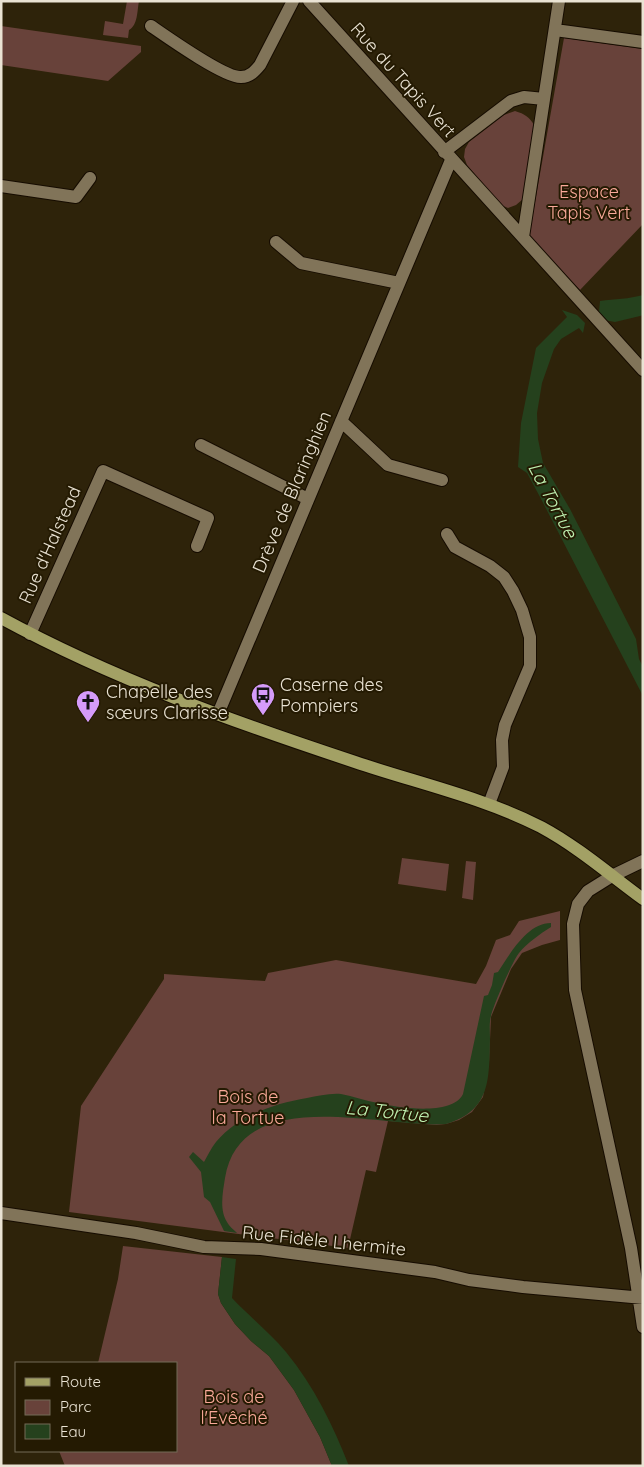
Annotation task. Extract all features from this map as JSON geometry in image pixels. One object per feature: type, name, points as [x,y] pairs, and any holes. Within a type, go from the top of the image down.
[{"type":"main road","points":[[1,618],[30,634]]},
{"type":"main road","points":[[1,623],[30,634],[122,676],[218,714],[313,748],[489,804],[515,815],[560,838],[643,899]]},
{"type":"street","points":[[150,26],[223,72],[239,78],[246,77],[253,73],[260,65],[293,1]]},
{"type":"street","name":"Rue du Tapis Vert","points":[[309,1],[643,370]]},
{"type":"street","points":[[523,237],[559,1]]},
{"type":"street","points":[[555,30],[643,42]]},
{"type":"street","points":[[448,156],[511,101],[524,96],[544,99]]},
{"type":"street","name":"Drève de Blaringhien","points":[[218,714],[399,283],[448,156]]},
{"type":"street","points":[[1,186],[76,197],[90,178]]},
{"type":"street","points":[[276,242],[302,263],[399,283]]},
{"type":"street","points":[[341,421],[388,464],[442,480]]},
{"type":"street","points":[[201,446],[308,499]]},
{"type":"street","name":"Rue d'Halstead","points":[[30,634],[103,471],[208,518],[197,546]]},
{"type":"street","points":[[447,534],[455,547],[490,566],[504,577],[522,610],[530,637],[530,666],[505,725],[502,740],[503,767],[489,804]]},
{"type":"street","points":[[643,862],[612,876],[588,891],[578,904],[573,924],[574,980],[577,1000],[635,1268],[641,1298],[643,1327]]},
{"type":"street","name":"Rue Fidèle Lhermite","points":[[1,1213],[128,1231],[200,1246],[261,1249],[435,1272],[469,1280],[515,1286],[641,1298]]},
{"type":"green space","points":[[127,1],[139,1],[136,21],[129,30],[128,38],[103,35],[105,21],[123,24]]},
{"type":"green space","points":[[1,26],[141,46],[141,52],[108,81],[1,65]]},
{"type":"green space","name":"Espace Tapis Vert","points":[[564,38],[643,49],[643,224],[580,290],[529,236]]},
{"type":"green space","points":[[515,111],[526,116],[535,126],[523,199],[516,205],[508,208],[501,205],[467,165],[464,157],[465,149],[469,142],[504,115]]},
{"type":"green space","points":[[402,858],[449,864],[446,891],[398,884]]},
{"type":"green space","points":[[466,861],[476,862],[473,900],[462,898]]},
{"type":"green space","name":"Bois de la Tortue","points":[[560,911],[560,940],[522,953],[511,969],[491,1017],[489,1063],[483,1097],[472,1112],[459,1120],[446,1124],[436,1125],[388,1121],[376,1172],[366,1170],[348,1248],[69,1212],[81,1106],[164,979],[164,974],[265,981],[268,973],[336,960],[476,984],[486,966],[496,940],[510,935],[519,921]]},
{"type":"green space","name":"Bois de l'Évêché","points":[[123,1246],[222,1257],[218,1294],[221,1303],[235,1324],[269,1356],[294,1390],[320,1437],[332,1466],[65,1466],[59,1452],[178,1452],[178,1362],[98,1362],[118,1279]]},
{"type":"water","points":[[643,295],[643,315],[615,322],[604,320],[599,312],[600,301]]},
{"type":"water","name":"La Tortue","points":[[562,310],[577,315],[585,323],[583,333],[579,328],[561,339],[554,349],[542,383],[537,413],[538,439],[543,463],[570,509],[636,639],[639,659],[643,667],[643,696],[527,473],[518,467],[521,423],[536,348],[567,317]]},
{"type":"water","name":"La Tortue","points":[[551,923],[551,927],[530,942],[519,953],[499,994],[490,1021],[488,1080],[479,1102],[472,1111],[446,1124],[318,1117],[285,1120],[257,1130],[237,1148],[225,1178],[222,1200],[223,1212],[228,1223],[237,1233],[224,1231],[210,1202],[204,1197],[201,1172],[189,1157],[193,1152],[204,1162],[216,1142],[246,1118],[269,1107],[307,1098],[328,1094],[341,1094],[387,1105],[424,1109],[437,1108],[457,1101],[463,1094],[484,996],[488,995],[494,973],[498,972],[527,934],[542,924]]},
{"type":"water","points":[[222,1257],[236,1259],[232,1298],[273,1338],[296,1365],[322,1406],[349,1466],[332,1466],[320,1437],[294,1390],[269,1356],[235,1324],[221,1303],[218,1294]]},
{"type":"place","name":"Caserne des Pompiers","points":[[263,716]]},
{"type":"place","name":"Chapelle des sœurs Clarisse","points":[[88,723]]}]
